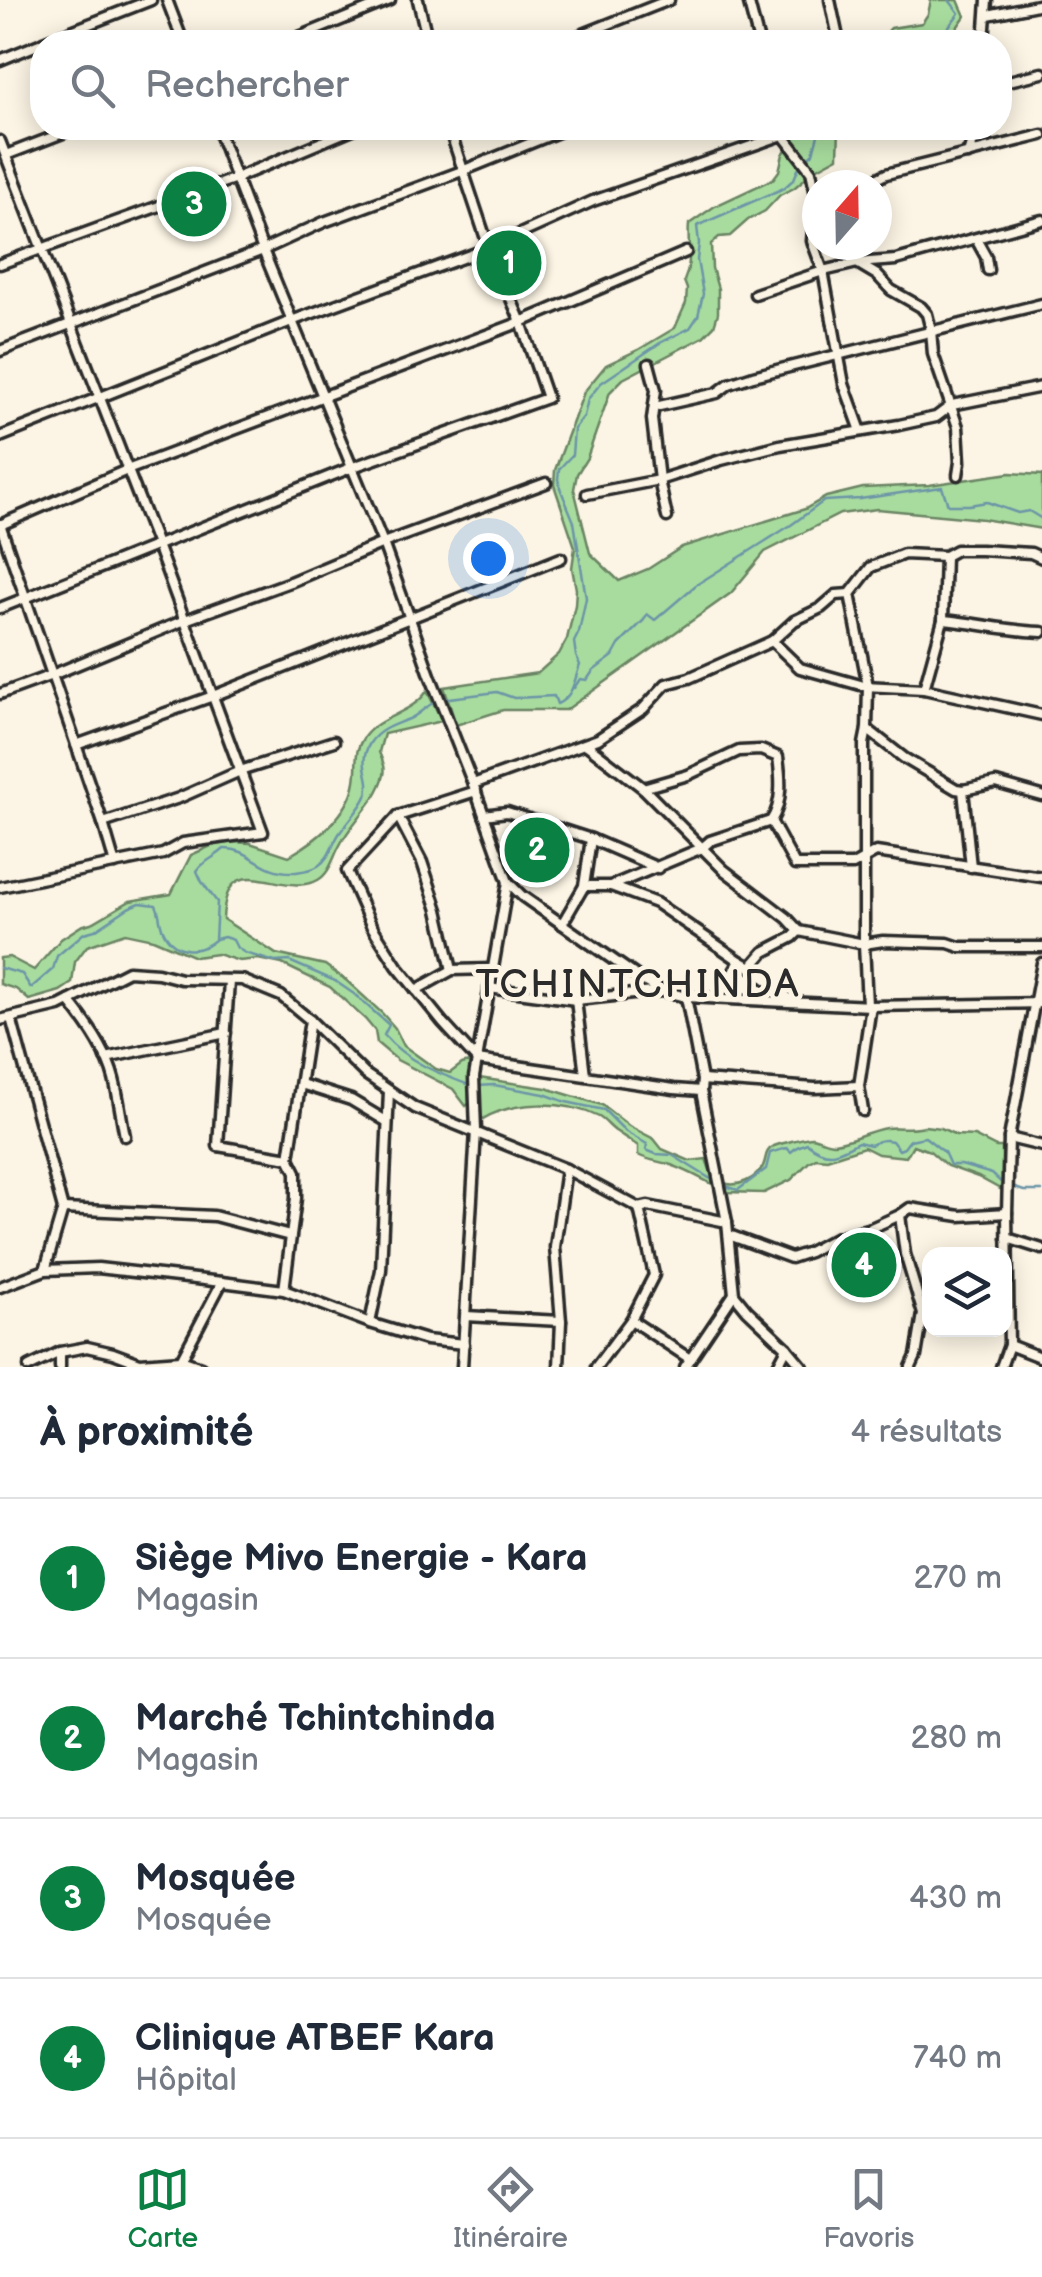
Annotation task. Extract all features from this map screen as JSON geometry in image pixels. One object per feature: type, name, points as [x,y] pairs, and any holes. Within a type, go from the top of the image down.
[{"type":"street","points":[[76,30],[151,0]]},
{"type":"street","points":[[166,0],[178,30]]},
{"type":"street","points":[[316,30],[390,0]]},
{"type":"street","points":[[418,0],[425,30]]},
{"type":"street","points":[[593,30],[669,0]]},
{"type":"street","points":[[748,0],[756,30]]},
{"type":"street","points":[[830,0],[836,30]]},
{"type":"street","points":[[986,30],[987,0]]},
{"type":"street","points":[[988,15],[1042,4]]},
{"type":"street","points":[[0,60],[30,48]]},
{"type":"street","points":[[1012,80],[1042,73]]},
{"type":"street","points":[[892,173],[1042,135]]},
{"type":"street","points":[[6,155],[45,140]]},
{"type":"street","points":[[221,140],[353,468],[508,882],[522,896],[662,992]]},
{"type":"street","points":[[0,264],[236,178],[326,140]]},
{"type":"street","points":[[0,608],[353,468],[547,398],[521,322],[489,248],[453,140]]},
{"type":"street","points":[[0,351],[538,140]]},
{"type":"street","points":[[0,436],[489,248],[593,201],[758,140]]},
{"type":"street","points":[[788,140],[809,170]]},
{"type":"street","points":[[968,154],[972,140]]},
{"type":"street","points":[[0,141],[214,696],[262,832],[183,843],[163,854],[0,888]]},
{"type":"street","points":[[755,294],[823,271],[896,260],[1042,220]]},
{"type":"street","points":[[976,239],[988,270]]},
{"type":"street","points":[[115,864],[0,525],[128,470],[521,322],[686,252]]},
{"type":"street","points":[[819,260],[844,384],[861,431]]},
{"type":"street","points":[[857,263],[927,314],[933,354],[958,427],[958,476]]},
{"type":"street","points":[[655,407],[717,393],[728,384],[753,376],[1042,304]]},
{"type":"street","points":[[650,364],[656,390],[652,419],[667,517]]},
{"type":"street","points":[[587,494],[659,480],[780,445],[936,417],[952,405],[1042,386]]},
{"type":"street","points":[[0,694],[382,543],[546,483]]},
{"type":"street","points":[[863,1111],[859,1086],[869,1006],[863,858],[868,686],[850,594],[871,566],[904,554],[945,556],[956,550],[981,550],[1031,553],[1042,558]]},
{"type":"street","points":[[924,689],[942,620],[945,556]]},
{"type":"street","points":[[76,744],[214,696],[562,558]]},
{"type":"street","points":[[700,1091],[476,1060],[397,966],[371,925],[348,871],[398,816],[587,745],[643,709],[666,684],[772,642],[794,621],[813,613],[836,595],[850,594]]},
{"type":"street","points":[[942,620],[1042,632]]},
{"type":"street","points":[[772,642],[800,668],[868,686],[924,689],[1042,715]]},
{"type":"street","points":[[867,729],[904,758],[956,789],[996,783],[1042,796]]},
{"type":"street","points":[[103,823],[179,798],[240,771],[334,741]]},
{"type":"street","points":[[587,745],[643,788],[724,870],[800,931],[864,944],[883,941],[948,943],[960,947],[1042,947]]},
{"type":"street","points":[[611,886],[702,848],[710,841],[771,821],[779,798],[778,757],[761,750],[739,751],[688,775],[643,788]]},
{"type":"street","points":[[963,790],[971,868]]},
{"type":"street","points":[[484,814],[507,812],[590,839],[658,868]]},
{"type":"street","points":[[398,816],[422,862],[452,970]]},
{"type":"street","points":[[771,821],[795,865],[853,865],[876,852],[1042,877]]},
{"type":"street","points":[[562,924],[584,886],[590,839]]},
{"type":"street","points":[[462,1367],[476,1131],[474,1077],[508,882]]},
{"type":"street","points":[[584,886],[611,886],[656,903],[751,967],[793,1001]]},
{"type":"street","points":[[751,967],[764,952],[800,931]]},
{"type":"street","points":[[719,997],[740,962]]},
{"type":"street","points":[[1001,1367],[1009,1344],[1009,1138],[1038,1003],[1042,962]]},
{"type":"street","points":[[416,990],[452,970],[492,969]]},
{"type":"street","points":[[0,1020],[59,1006],[128,971],[181,979],[242,980],[281,996],[365,1074],[415,1108],[566,1169],[639,1208],[662,1208],[727,1222]]},
{"type":"street","points":[[230,981],[218,1146],[290,1158]]},
{"type":"street","points":[[489,988],[576,1000],[662,992],[686,997],[869,1006],[1038,1003]]},
{"type":"street","points":[[686,997],[702,1080],[700,1091],[727,1222],[734,1294],[803,1367]]},
{"type":"street","points":[[576,1000],[585,1075]]},
{"type":"street","points":[[68,1001],[84,1020],[114,1076],[125,1136]]},
{"type":"street","points":[[11,1018],[63,1210],[45,1270]]},
{"type":"street","points":[[284,1290],[296,1198],[296,1172],[290,1158],[310,1020]]},
{"type":"street","points":[[106,1058],[226,1033]]},
{"type":"street","points":[[702,1080],[816,1088],[859,1086]]},
{"type":"street","points":[[301,1084],[350,1100],[386,1122]]},
{"type":"street","points":[[370,1323],[381,1270],[389,1092]]},
{"type":"street","points":[[1009,1138],[1042,1146]]},
{"type":"street","points":[[559,1367],[561,1321],[554,1247],[566,1169]]},
{"type":"street","points":[[596,1367],[632,1320],[654,1275],[639,1208]]},
{"type":"street","points":[[728,1235],[791,1258],[835,1238],[871,1228],[910,1208],[960,1216],[1006,1212]]},
{"type":"street","points":[[63,1210],[214,1216],[290,1236]]},
{"type":"street","points":[[900,1215],[923,1314],[911,1367]]},
{"type":"street","points":[[1007,1238],[1042,1249]]},
{"type":"street","points":[[0,1286],[45,1270],[98,1268],[222,1282],[284,1290],[426,1340],[464,1344]]},
{"type":"street","points":[[181,1360],[222,1282]]},
{"type":"street","points":[[632,1320],[687,1363],[734,1294]]},
{"type":"street","points":[[466,1316],[561,1321]]},
{"type":"street","points":[[1009,1344],[1042,1358]]},
{"type":"street","points":[[30,1367],[60,1352],[86,1347],[140,1363],[181,1360],[201,1367]]},
{"type":"street","points":[[777,1367],[787,1348]]},
{"type":"street","points":[[60,1352],[60,1367]]},
{"type":"green space","points":[[931,0],[958,0],[965,16],[957,30],[889,30],[922,23]]},
{"type":"green space","points":[[793,140],[839,140],[838,157],[815,170],[802,170],[802,181],[794,188],[730,236],[719,237],[711,244],[718,289],[714,326],[703,337],[623,379],[610,392],[574,489],[590,553],[619,581],[648,569],[682,547],[805,509],[826,497],[863,488],[929,485],[1010,473],[1042,475],[1042,529],[877,509],[840,514],[765,552],[731,593],[566,710],[503,710],[456,725],[444,687],[538,673],[559,654],[567,639],[575,605],[575,547],[554,485],[555,470],[584,392],[606,365],[675,328],[686,303],[689,224],[715,206],[773,179],[783,154]]},
{"type":"green space","points":[[427,691],[442,721],[384,734],[379,752],[384,769],[381,785],[344,838],[326,873],[304,884],[245,879],[234,884],[226,896],[223,919],[276,954],[325,965],[382,1013],[404,1046],[436,1069],[450,1073],[469,1062],[470,1103],[466,1106],[453,1089],[397,1060],[377,1043],[375,1031],[365,1019],[330,987],[282,964],[258,959],[239,961],[217,954],[195,957],[153,939],[125,933],[87,946],[75,962],[72,983],[60,991],[29,1000],[16,989],[0,984],[0,958],[9,957],[34,970],[61,939],[81,926],[130,901],[171,894],[191,855],[233,842],[250,843],[289,856],[310,843],[346,805],[364,737],[378,724],[413,705]]},
{"type":"green space","points":[[479,1078],[546,1088],[602,1105],[654,1139],[662,1149],[690,1161],[706,1159],[712,1184],[638,1155],[638,1146],[585,1111],[555,1105],[524,1106],[481,1120]]},
{"type":"green space","points":[[924,1126],[974,1136],[1002,1147],[1000,1189],[947,1166],[930,1151],[913,1145],[906,1157],[878,1154],[864,1147],[827,1159],[816,1158],[791,1180],[764,1193],[726,1192],[724,1183],[741,1183],[751,1178],[760,1171],[769,1150],[777,1145],[812,1137],[834,1143],[886,1128]]},
{"type":"waterway","points":[[946,30],[959,13],[949,0]]},
{"type":"waterway","points":[[442,699],[497,692],[514,698],[554,696],[557,704],[570,692],[580,665],[574,642],[586,598],[574,522],[558,479],[559,469],[572,455],[574,429],[584,416],[588,399],[601,383],[660,343],[690,328],[698,316],[703,294],[697,226],[784,188],[813,153],[817,140]]},
{"type":"waterway","points":[[574,688],[580,679],[587,680],[613,656],[647,614],[655,620],[696,585],[824,501],[942,487],[948,505],[987,502],[1018,513],[1029,511],[1042,519]]},
{"type":"waterway","points":[[0,968],[22,974],[31,988],[53,969],[57,956],[84,933],[140,903],[156,905],[166,936],[178,947],[208,945],[215,940],[217,902],[197,871],[224,849],[242,852],[283,872],[318,866],[366,796],[365,758],[370,743],[382,731],[435,702]]},
{"type":"waterway","points":[[216,939],[233,940],[245,953],[275,962],[289,961],[335,981],[389,1025],[384,1035],[402,1052],[469,1085]]},
{"type":"waterway","points":[[477,1086],[494,1085],[544,1094],[604,1110],[626,1132],[647,1144],[646,1150],[672,1155],[714,1181]]},
{"type":"waterway","points":[[722,1185],[738,1190],[766,1169],[770,1153],[787,1148],[791,1152],[807,1143],[832,1153],[858,1142],[871,1145],[886,1140],[899,1150],[910,1140],[925,1137],[944,1152],[950,1165],[992,1174],[1004,1185]]},
{"type":"waterway","points":[[1012,1187],[1042,1191]]},
{"type":"place","name":"Mosquée","points":[[194,204]]},
{"type":"place","name":"Siège Mivo Energie - Kara","points":[[509,263]]},
{"type":"place","name":"Marché Tchintchinda","points":[[537,850]]},
{"type":"place","name":"Clinique ATBEF Kara","points":[[864,1265]]},
{"type":"district","name":"TCHINTCHINDA","points":[[638,985]]}]
